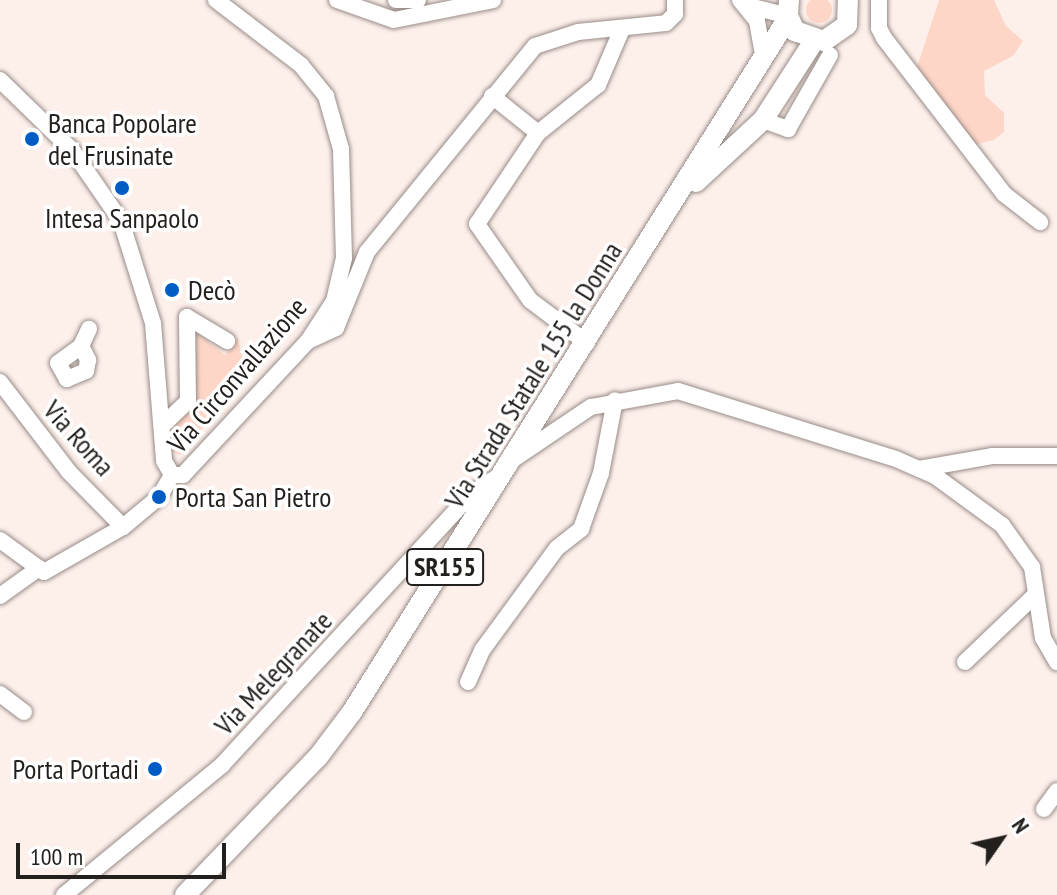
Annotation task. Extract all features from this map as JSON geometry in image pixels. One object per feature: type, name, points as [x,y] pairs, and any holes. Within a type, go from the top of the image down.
[{"type":"main road","points":[[710,156],[763,120],[822,48],[841,33],[850,16],[848,0]]},
{"type":"main road","points":[[788,11],[795,31],[822,48]]},
{"type":"main road","points":[[710,156],[736,99],[788,11]]},
{"type":"main road","points":[[736,99],[763,120]]},
{"type":"main road","name":"Via Strada Statale 155 la Donna","points":[[185,895],[318,757],[352,712],[669,211],[710,156]]},
{"type":"street","name":"Via Circonvallazione","points":[[0,80],[72,150],[121,221],[153,323],[164,461],[172,475],[189,472],[308,341],[334,301],[343,269],[339,129],[326,96],[301,65],[216,0]]},
{"type":"street","points":[[337,0],[394,20],[440,6],[493,0]]},
{"type":"street","points":[[396,0],[418,0]]},
{"type":"street","points":[[308,341],[336,328],[367,252],[492,96],[543,42],[578,32],[666,23],[675,14],[675,0]]},
{"type":"street","points":[[879,0],[879,28],[884,38],[1004,194],[1040,222]]},
{"type":"street","points":[[743,2],[788,11]]},
{"type":"street","points":[[743,2],[759,27],[763,56]]},
{"type":"street","points":[[587,343],[530,300],[477,224],[538,133],[598,85],[622,29]]},
{"type":"street","points":[[492,96],[538,133]]},
{"type":"street","points":[[163,425],[188,401],[187,317],[227,341]]},
{"type":"street","points":[[81,346],[89,329]]},
{"type":"street","name":"Via Roma","points":[[0,382],[69,472],[123,527]]},
{"type":"street","name":"Via Melegranate","points":[[64,895],[222,765],[472,493],[574,417],[615,400],[694,393],[919,469]]},
{"type":"street","points":[[468,682],[483,649],[557,548],[581,529],[601,473],[615,400]]},
{"type":"street","points":[[919,469],[992,456],[1057,456]]},
{"type":"street","points":[[919,469],[1002,525],[1032,567],[1033,597],[1043,638],[1057,662]]},
{"type":"street","points":[[0,540],[44,572],[123,527],[159,497],[172,475]]},
{"type":"street","points":[[0,596],[39,568]]},
{"type":"street","points":[[965,662],[1033,597]]},
{"type":"street","points":[[0,694],[24,712]]},
{"type":"street","points":[[1044,809],[1057,791]]},
{"type":"shaded area","points":[[819,-3],[828,1],[832,10],[828,19],[819,23],[810,19],[806,10],[810,1]]},
{"type":"shaded area","points":[[939,0],[994,0],[1006,26],[1023,41],[1013,56],[984,71],[985,95],[1004,113],[1004,132],[994,140],[974,145],[917,67]]},
{"type":"shaded area","points":[[180,319],[225,355],[238,337],[246,376],[180,455],[169,450],[168,432],[185,397]]},
{"type":"place","name":"Banca Popolare del Frusinate","points":[[32,139]]},
{"type":"place","name":"Intesa Sanpaolo","points":[[122,188]]},
{"type":"place","name":"Decò","points":[[172,290]]},
{"type":"place","name":"Porta San Pietro","points":[[159,497]]},
{"type":"place","name":"Porta Portadi","points":[[155,769]]}]
